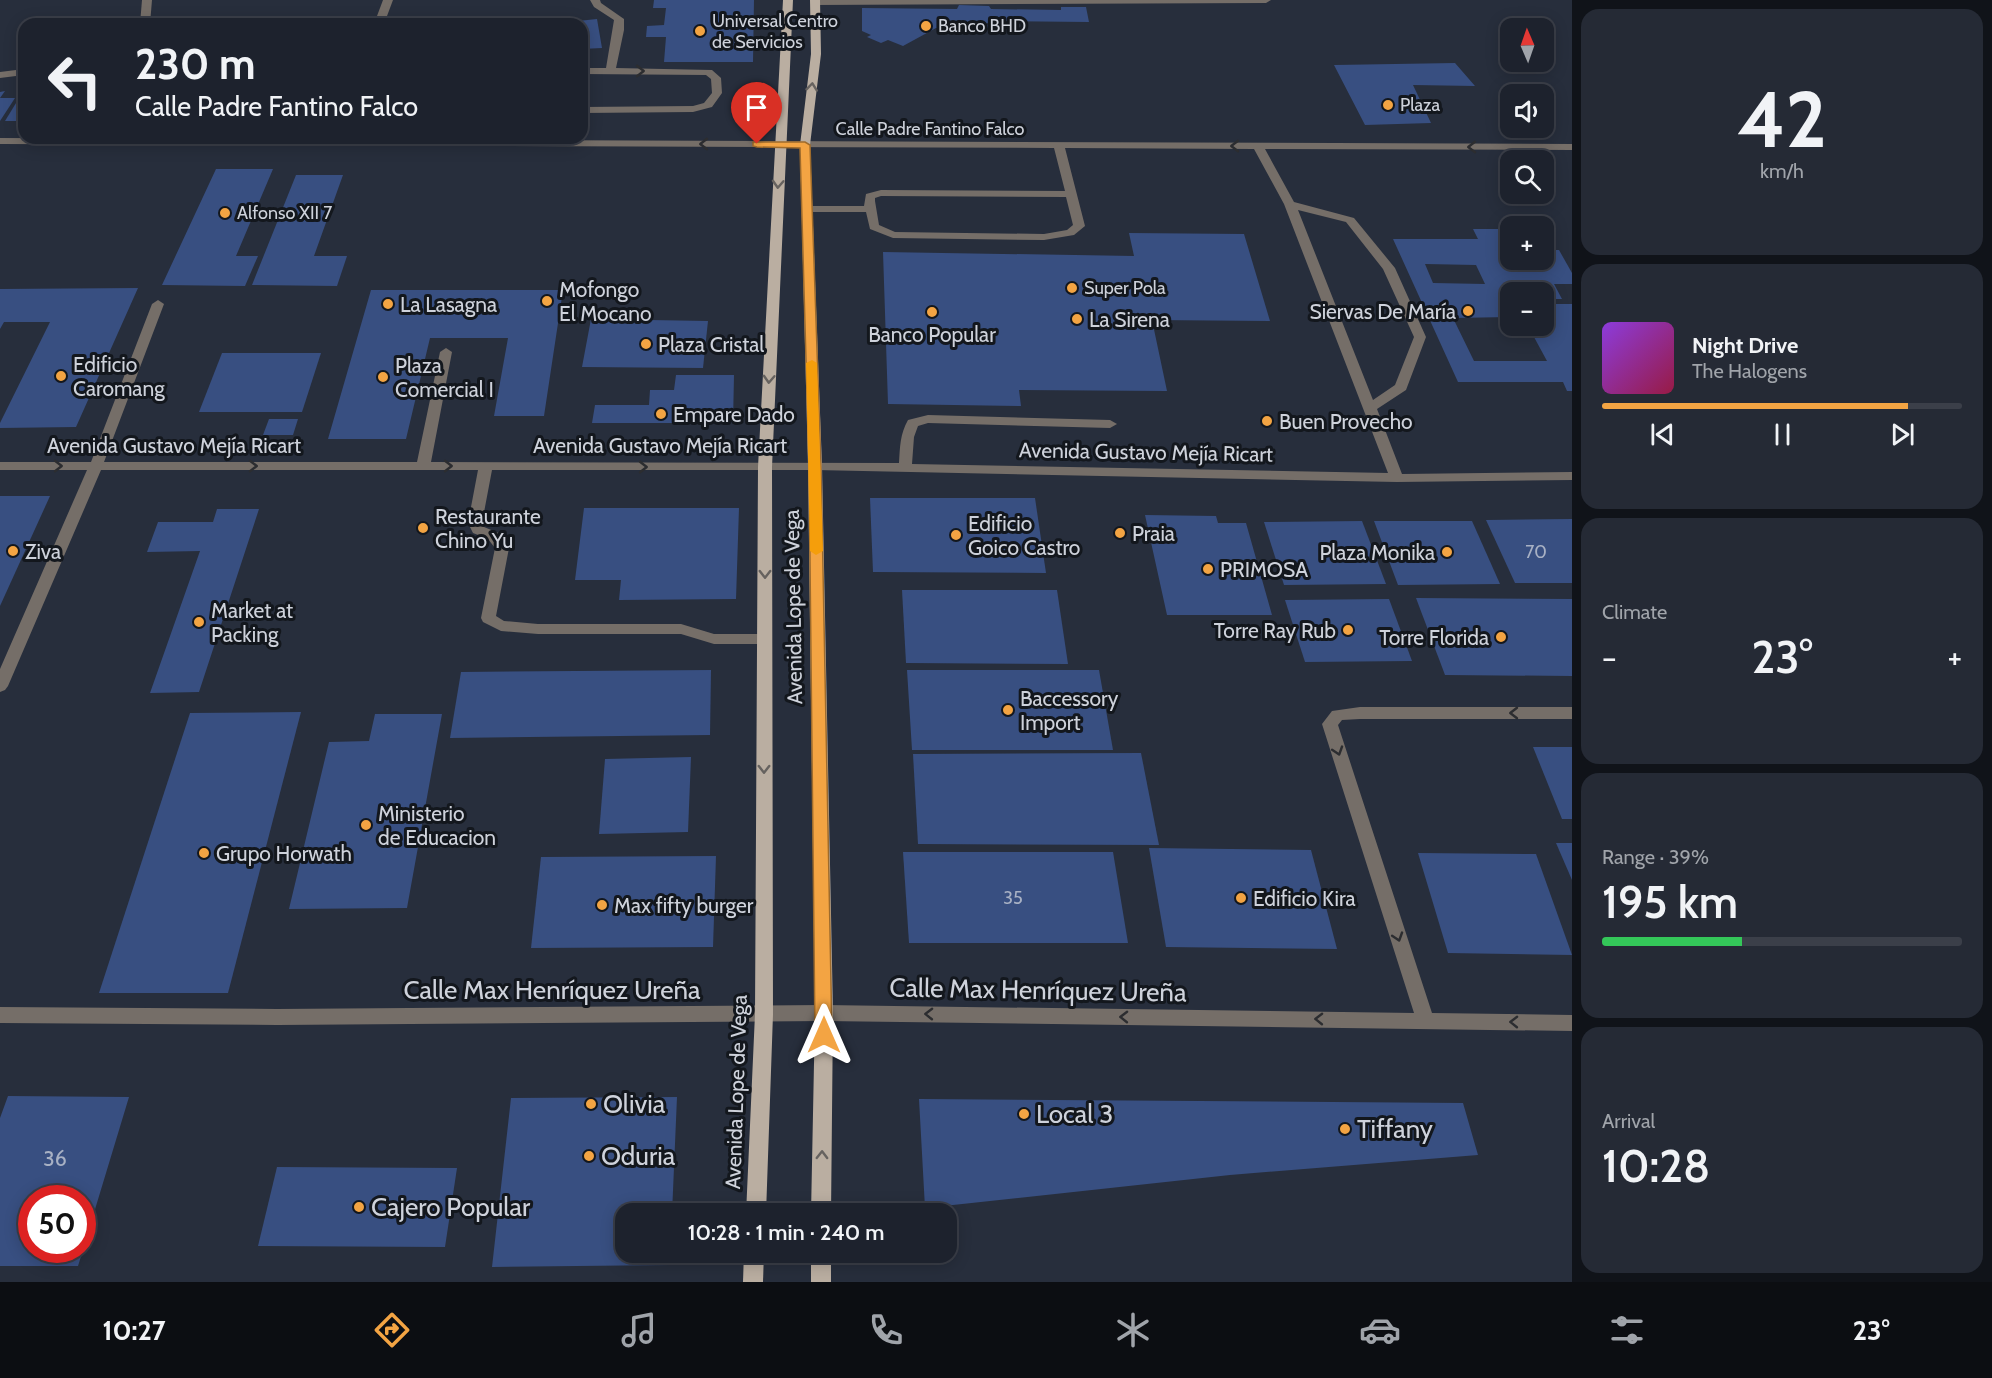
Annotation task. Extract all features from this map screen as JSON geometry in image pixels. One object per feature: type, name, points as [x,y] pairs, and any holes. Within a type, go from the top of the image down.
[{"type":"main road","name":"Avenida Lope de Vega","points":[[756,1203],[764,1014],[765,467],[788,0]]},
{"type":"main road","name":"Avenida Lope de Vega","points":[[815,1],[816,54],[805,145],[815,466],[824,1013],[821,1203]]},
{"type":"main road","points":[[753,1282],[754,1263]]},
{"type":"main road","points":[[820,1282],[821,1263]]},
{"type":"street","points":[[146,18],[147,0]]},
{"type":"street","points":[[381,18],[388,0]]},
{"type":"street","points":[[595,0],[597,6],[619,19],[619,30],[610,71]]},
{"type":"street","points":[[815,1],[1266,0]]},
{"type":"street","points":[[588,71],[708,72],[716,78],[717,93],[708,105],[693,109],[588,110]]},
{"type":"street","points":[[0,75],[18,73]]},
{"type":"street","name":"Calle Padre Fantino Falco","points":[[0,141],[18,141]]},
{"type":"street","name":"Calle Padre Fantino Falco","points":[[588,142],[805,145],[1572,147]]},
{"type":"street","points":[[1059,146],[1071,194],[1079,226],[1070,233],[1044,237],[893,235],[874,226],[870,196],[880,193],[1071,194]]},
{"type":"street","points":[[1258,146],[1290,204],[1397,478]]},
{"type":"street","points":[[1290,204],[1350,220],[1389,268],[1420,338],[1401,387],[1370,408]]},
{"type":"street","points":[[807,209],[870,209]]},
{"type":"street","points":[[0,686],[96,466],[158,304]]},
{"type":"street","points":[[423,466],[446,352]]},
{"type":"street","points":[[905,467],[907,437],[913,423],[928,419],[1110,424]]},
{"type":"street","name":"Avenida Gustavo Mejía Ricart","points":[[0,466],[815,466],[1397,478],[1572,476]]},
{"type":"street","points":[[486,466],[475,523],[478,530],[500,540],[502,548],[488,618],[501,626],[538,629],[681,629],[714,639],[765,639]]},
{"type":"street","points":[[1425,1020],[1330,724],[1338,715],[1360,713],[1572,713]]},
{"type":"street","name":"Calle Max Henríquez Ureña","points":[[0,1015],[277,1017],[824,1013],[1572,1023]]},
{"type":"building","name":"Universal Centro de Servicios","points":[[654,0],[754,0],[753,62],[664,62],[666,37],[646,37],[647,26],[664,25],[666,8],[653,8]]},
{"type":"building","name":"Banco BHD","points":[[959,5],[989,6],[991,9],[1061,10],[1061,7],[1086,7],[1089,22],[993,21],[985,24],[993,28],[936,28],[903,46],[888,40],[881,43],[867,37],[871,35],[862,31],[862,8],[957,9]]},
{"type":"building","points":[[597,19],[602,48],[588,49],[588,20]]},
{"type":"building","name":"Plaza","points":[[1455,63],[1475,86],[1413,85],[1431,123],[1365,125],[1334,65]]},
{"type":"building","points":[[0,98],[15,98],[0,121]]},
{"type":"building","points":[[18,100],[18,121],[5,121]]},
{"type":"building","name":"Alfonso XII 7","points":[[216,169],[273,169],[236,256],[258,256],[245,286],[162,285]]},
{"type":"building","points":[[296,175],[343,175],[314,256],[347,256],[337,286],[252,285]]},
{"type":"building","name":"Siervas De María","points":[[1473,229],[1500,229],[1500,270],[1554,270],[1554,250],[1559,250],[1572,273],[1572,284],[1500,282],[1500,317],[1453,318],[1474,361],[1547,361],[1533,336],[1554,336],[1554,302],[1556,304],[1572,304],[1572,391],[1567,391],[1563,382],[1458,382],[1393,239],[1478,239]],"holes":[[[1425,264],[1476,265],[1485,284],[1433,283]]]},
{"type":"building","name":"Super Pola","points":[[1129,233],[1244,234],[1270,321],[1152,320],[1167,391],[1019,390],[1021,406],[888,404],[883,252],[1134,256]]},
{"type":"building","name":"Siervas De María","points":[[1554,284],[1562,299],[1554,299]]},
{"type":"building","name":"Edificio Caromang","points":[[138,288],[76,427],[0,428],[0,423],[50,322],[4,322],[0,329],[0,289]]},
{"type":"building","name":"Plaza Comercial I","points":[[371,290],[563,290],[544,416],[494,416],[508,338],[430,338],[406,439],[328,439]]},
{"type":"building","name":"Plaza Cristal","points":[[591,319],[708,321],[703,368],[582,367]]},
{"type":"building","points":[[222,353],[321,353],[302,412],[199,412]]},
{"type":"building","points":[[676,375],[734,375],[733,423],[592,423],[595,405],[649,405],[650,390],[674,390]]},
{"type":"building","points":[[269,419],[298,419],[293,435],[263,435]]},
{"type":"building","name":"Ziva","points":[[0,496],[50,496],[0,606]]},
{"type":"building","name":"Edificio Goico Castro","points":[[870,498],[1035,498],[1046,573],[873,572]]},
{"type":"building","points":[[584,508],[739,508],[736,599],[619,600],[621,580],[575,580]]},
{"type":"building","name":"Market at Packing","points":[[217,509],[259,509],[199,692],[150,693],[200,551],[147,552],[158,522],[213,522]]},
{"type":"building","name":"PRIMOSA","points":[[1145,515],[1216,516],[1218,523],[1246,523],[1272,615],[1167,615]]},
{"type":"building","points":[[1572,519],[1572,583],[1515,583],[1486,520]]},
{"type":"building","points":[[1362,521],[1386,584],[1284,585],[1264,522]]},
{"type":"building","points":[[1374,521],[1472,521],[1500,584],[1398,585]]},
{"type":"building","points":[[902,590],[1057,590],[1068,664],[906,663]]},
{"type":"building","name":"Torre Florida","points":[[1416,598],[1572,599],[1572,676],[1445,675]]},
{"type":"building","name":"Torre Ray Rub","points":[[1389,599],[1412,661],[1305,662],[1285,600]]},
{"type":"building","points":[[711,670],[710,735],[450,738],[461,672]]},
{"type":"building","name":"Baccessory Import","points":[[907,670],[1099,670],[1113,750],[912,750]]},
{"type":"building","name":"Grupo Horwath","points":[[301,712],[228,993],[99,993],[190,713]]},
{"type":"building","name":"Ministerio de Educacion","points":[[375,714],[442,714],[407,908],[289,909],[329,742],[369,741]]},
{"type":"building","points":[[1533,747],[1572,747],[1572,819],[1562,819]]},
{"type":"building","points":[[1141,753],[1159,845],[918,844],[913,754]]},
{"type":"building","points":[[691,757],[688,832],[599,834],[605,759]]},
{"type":"building","points":[[1556,843],[1572,843],[1572,880]]},
{"type":"building","name":"Edificio Kira","points":[[1149,848],[1311,850],[1337,949],[1166,947]]},
{"type":"building","points":[[903,852],[1113,852],[1128,943],[909,943]]},
{"type":"building","points":[[1418,853],[1536,854],[1572,955],[1448,953]]},
{"type":"building","points":[[716,856],[713,947],[531,948],[541,857]]},
{"type":"building","points":[[8,1096],[129,1097],[96,1206],[96,1185],[18,1185],[18,1263],[79,1263],[78,1266],[0,1266],[0,1118]]},
{"type":"building","name":"Oduria","points":[[677,1097],[672,1203],[615,1203],[615,1263],[670,1263],[670,1265],[492,1267],[511,1098]]},
{"type":"building","points":[[919,1099],[1463,1103],[1478,1155],[1230,1175],[957,1205],[925,1203]]},
{"type":"building","name":"Cajero Popular","points":[[277,1167],[457,1168],[445,1247],[258,1246]]},
{"type":"slow traffic","points":[[812,363],[816,551]]},
{"type":"place","name":"Banco BHD","points":[[926,26]]},
{"type":"place","name":"Universal Centro de Servicios","points":[[700,31]]},
{"type":"place","name":"Plaza","points":[[1388,105]]},
{"type":"place","name":"Alfonso XII 7","points":[[225,213]]},
{"type":"place","name":"Super Pola","points":[[1072,288]]},
{"type":"place","name":"Mofongo El Mocano","points":[[547,301]]},
{"type":"place","name":"La Lasagna","points":[[388,304]]},
{"type":"place","name":"Siervas De María","points":[[1468,311]]},
{"type":"place","name":"Banco Popular","points":[[932,312]]},
{"type":"place","name":"La Sirena","points":[[1077,319]]},
{"type":"place","name":"Plaza Cristal","points":[[646,344]]},
{"type":"place","name":"Edificio Caromang","points":[[61,376]]},
{"type":"place","name":"Plaza Comercial I","points":[[383,377]]},
{"type":"place","name":"Empare Dado","points":[[661,414]]},
{"type":"place","name":"Buen Provecho","points":[[1267,421]]},
{"type":"place","name":"Restaurante Chino Yu","points":[[423,528]]},
{"type":"place","name":"Praia","points":[[1120,533]]},
{"type":"place","name":"Edificio Goico Castro","points":[[956,535]]},
{"type":"place","name":"Ziva","points":[[13,551]]},
{"type":"place","name":"Plaza Monika","points":[[1447,552]]},
{"type":"place","name":"PRIMOSA","points":[[1208,569]]},
{"type":"place","name":"Market at Packing","points":[[199,622]]},
{"type":"place","name":"Torre Ray Rub","points":[[1348,630]]},
{"type":"place","name":"Torre Florida","points":[[1501,637]]},
{"type":"place","name":"Baccessory Import","points":[[1008,710]]},
{"type":"place","name":"Ministerio de Educacion","points":[[366,825]]},
{"type":"place","name":"Grupo Horwath","points":[[204,853]]},
{"type":"place","name":"Edificio Kira","points":[[1241,898]]},
{"type":"place","name":"Max fifty burger","points":[[602,905]]},
{"type":"place","name":"Olivia","points":[[591,1104]]},
{"type":"place","name":"Local 3","points":[[1024,1114]]},
{"type":"place","name":"Tiffany","points":[[1345,1129]]},
{"type":"place","name":"Oduria","points":[[589,1156]]},
{"type":"place","name":"Cajero Popular","points":[[359,1207]]},
{"type":"route","points":[[757,144],[805,145],[815,466],[824,1035]]}]
